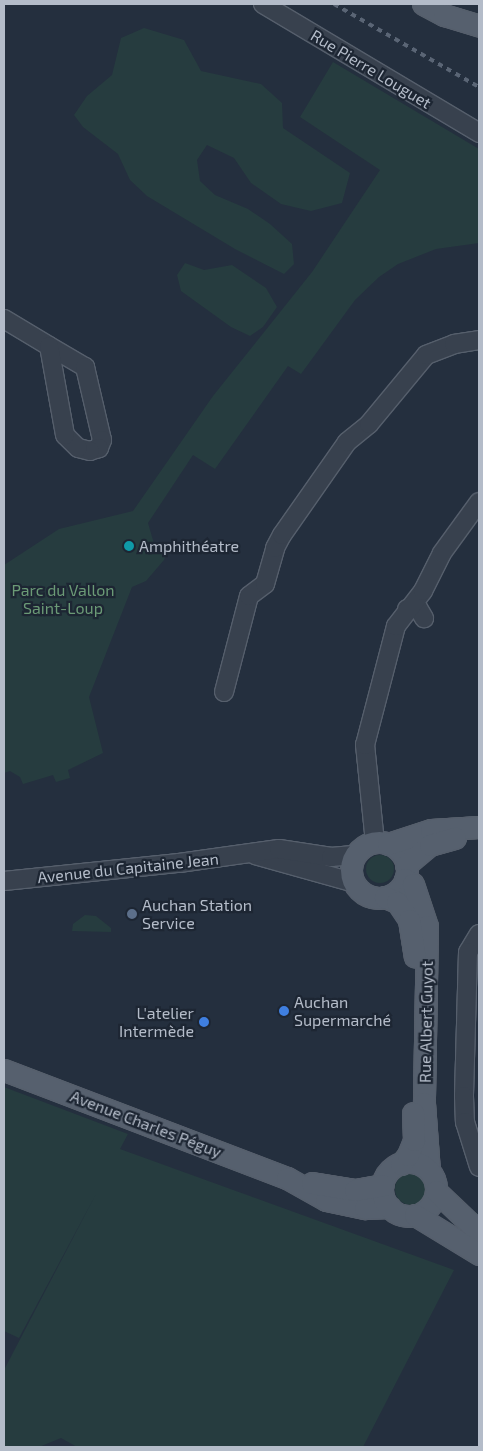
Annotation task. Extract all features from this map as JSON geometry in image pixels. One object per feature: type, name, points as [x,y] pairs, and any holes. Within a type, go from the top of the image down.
[{"type":"main road","points":[[423,4],[444,15],[479,26]]},
{"type":"main road","points":[[479,827],[431,830],[381,843],[356,855],[352,869],[355,884],[368,896],[385,898],[394,894],[406,872],[437,841],[479,836]]},
{"type":"main road","points":[[381,843],[400,852],[406,872]]},
{"type":"main road","name":"Rue Albert Guyot","points":[[406,872],[413,884],[427,926],[424,1103],[433,1181]]},
{"type":"main road","name":"Rue Albert Guyot","points":[[385,898],[397,902],[409,920],[415,951],[414,1140],[408,1155],[401,1164]]},
{"type":"main road","name":"Avenue Charles Péguy","points":[[4,1070],[287,1178],[326,1200],[365,1208],[390,1207]]},
{"type":"main road","points":[[479,1232],[416,1163],[401,1164],[387,1174],[383,1185],[390,1207],[397,1213],[415,1216],[479,1254]]},
{"type":"main road","name":"Avenue Charles Péguy","points":[[287,1178],[355,1190],[383,1185]]},
{"type":"main road","points":[[415,1216],[430,1207],[433,1181]]},
{"type":"street","name":"Rue Pierre Louguet","points":[[263,4],[479,133]]},
{"type":"street","points":[[4,319],[50,346],[85,367],[102,440],[99,448],[90,451],[78,448],[65,435],[50,346]]},
{"type":"street","points":[[224,692],[249,596],[265,584],[275,548],[282,534],[346,442],[369,424],[426,355],[454,344],[479,340]]},
{"type":"street","points":[[381,843],[364,759],[367,734],[389,656],[404,614],[432,576],[442,553],[479,502]]},
{"type":"street","points":[[404,614],[418,608],[421,623]]},
{"type":"street","name":"Avenue du Capitaine Jean","points":[[4,881],[252,854],[279,849],[331,857],[356,855]]},
{"type":"street","points":[[252,854],[355,884]]},
{"type":"street","points":[[479,934],[468,952],[464,1096],[465,1122],[479,1168]]},
{"type":"green space","points":[[144,28],[184,40],[201,71],[261,84],[282,103],[283,128],[350,173],[342,203],[311,211],[281,204],[251,183],[234,158],[207,145],[197,160],[200,181],[215,195],[248,209],[270,224],[292,244],[294,264],[284,274],[235,249],[147,196],[130,180],[118,154],[83,127],[74,115],[87,96],[112,75],[121,38]]},
{"type":"green space","name":"Parc du Vallon Saint-Loup","points":[[333,62],[479,149],[479,243],[436,249],[398,264],[379,277],[355,300],[301,374],[288,366],[215,469],[193,455],[148,523],[155,547],[167,551],[164,560],[146,581],[132,587],[89,697],[103,753],[68,770],[70,778],[56,782],[53,775],[23,784],[20,777],[10,771],[4,773],[4,565],[59,529],[133,511],[213,396],[312,272],[380,170],[300,117]]},
{"type":"green space","points":[[185,263],[204,270],[232,265],[266,288],[277,307],[263,327],[250,336],[231,327],[181,291],[177,275]]},
{"type":"green space","points":[[380,855],[390,859],[394,869],[390,879],[380,883],[370,879],[366,869],[370,859]]},
{"type":"green space","points":[[85,915],[96,916],[111,928],[111,932],[72,931],[73,924]]},
{"type":"green space","points":[[4,1087],[128,1134],[120,1149],[454,1270],[363,1447],[77,1447],[61,1438],[39,1447],[4,1447],[4,1370],[96,1194],[19,1338],[4,1331]]},
{"type":"green space","points":[[411,1173],[422,1178],[427,1189],[422,1200],[411,1205],[400,1200],[395,1189],[400,1178]]},
{"type":"railway","points":[[334,4],[479,87]]},
{"type":"place","name":"Amphithéatre","points":[[129,546]]},
{"type":"place","name":"Auchan Station Service","points":[[132,914]]},
{"type":"place","name":"Auchan Supermarché","points":[[284,1011]]},
{"type":"place","name":"L'atelier Intermède","points":[[204,1022]]}]
